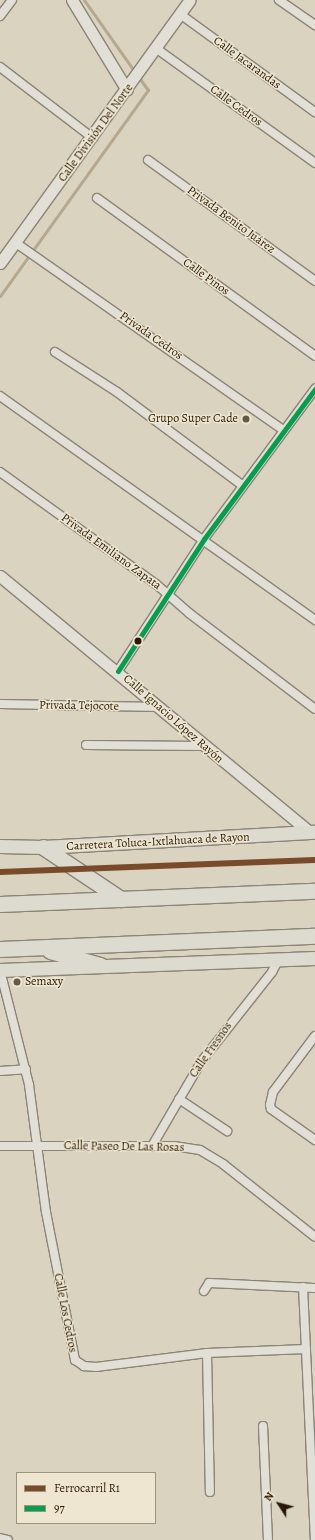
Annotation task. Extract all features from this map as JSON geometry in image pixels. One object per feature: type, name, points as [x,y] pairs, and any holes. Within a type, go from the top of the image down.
[{"type":"highway","points":[[43,847],[121,899]]},
{"type":"highway","points":[[0,904],[315,891]]},
{"type":"highway","points":[[0,949],[315,936]]},
{"type":"highway","points":[[38,947],[100,965]]},
{"type":"main road","points":[[72,0],[130,86]]},
{"type":"main road","name":"Calle División Del Norte","points":[[0,264],[3,252],[19,245],[190,0]]},
{"type":"main road","name":"Calle Ignacio López Rayón","points":[[0,576],[118,671],[202,746],[312,832]]},
{"type":"main road","name":"Carretera Toluca-Ixtlahuaca de Rayon","points":[[0,846],[43,847],[312,832]]},
{"type":"main road","points":[[0,970],[315,958]]},
{"type":"street","points":[[0,16],[12,0]]},
{"type":"street","points":[[279,0],[315,25]]},
{"type":"street","name":"Calle Jacarandas","points":[[180,14],[315,112]]},
{"type":"street","name":"Calle Cedros","points":[[157,49],[315,162]]},
{"type":"street","points":[[0,67],[93,138]]},
{"type":"street","name":"Privada Benito Juárez","points":[[148,160],[315,281]]},
{"type":"street","name":"Calle Pinos","points":[[97,198],[315,356]]},
{"type":"street","name":"Privada Cedros","points":[[19,245],[284,431]]},
{"type":"street","points":[[55,352],[117,392],[243,486]]},
{"type":"street","points":[[118,671],[204,539],[284,431],[314,394]]},
{"type":"street","points":[[0,396],[204,539],[315,620]]},
{"type":"street","name":"Privada Emiliano Zapata","points":[[0,472],[167,594],[315,709]]},
{"type":"street","name":"Privada Tejocote","points":[[0,704],[159,707]]},
{"type":"street","points":[[86,745],[202,746]]},
{"type":"street","name":"Calle Fresnos","points":[[152,1146],[209,1050],[272,972],[278,959]]},
{"type":"street","name":"Calle Los Cedros","points":[[0,970],[26,1069],[60,1290],[75,1360],[84,1366],[96,1367],[207,1353],[306,1348]]},
{"type":"street","points":[[315,1036],[273,1092],[270,1105],[278,1114],[315,1140]]},
{"type":"street","points":[[0,1071],[26,1069]]},
{"type":"street","points":[[179,1099],[227,1131]]},
{"type":"street","name":"Calle Paseo De Las Rosas","points":[[0,1146],[152,1146],[189,1148],[209,1155],[315,1237]]},
{"type":"street","points":[[204,1290],[209,1283],[315,1288]]},
{"type":"street","points":[[303,1287],[315,1540]]},
{"type":"street","points":[[207,1353],[210,1492]]},
{"type":"street","points":[[263,1426],[268,1540]]},
{"type":"street","points":[[0,1538],[8,1540]]},
{"type":"waterway","points":[[84,0],[135,72]]},
{"type":"waterway","points":[[0,296],[148,90],[138,76]]},
{"type":"rail line","name":"R1","points":[[0,872],[315,860]]},
{"type":"transit line","name":"97","points":[[118,671],[204,539],[315,389]]},
{"type":"place","name":"Grupo Super Cade","points":[[246,419]]},
{"type":"place","name":"Semaxy","points":[[17,982]]}]
